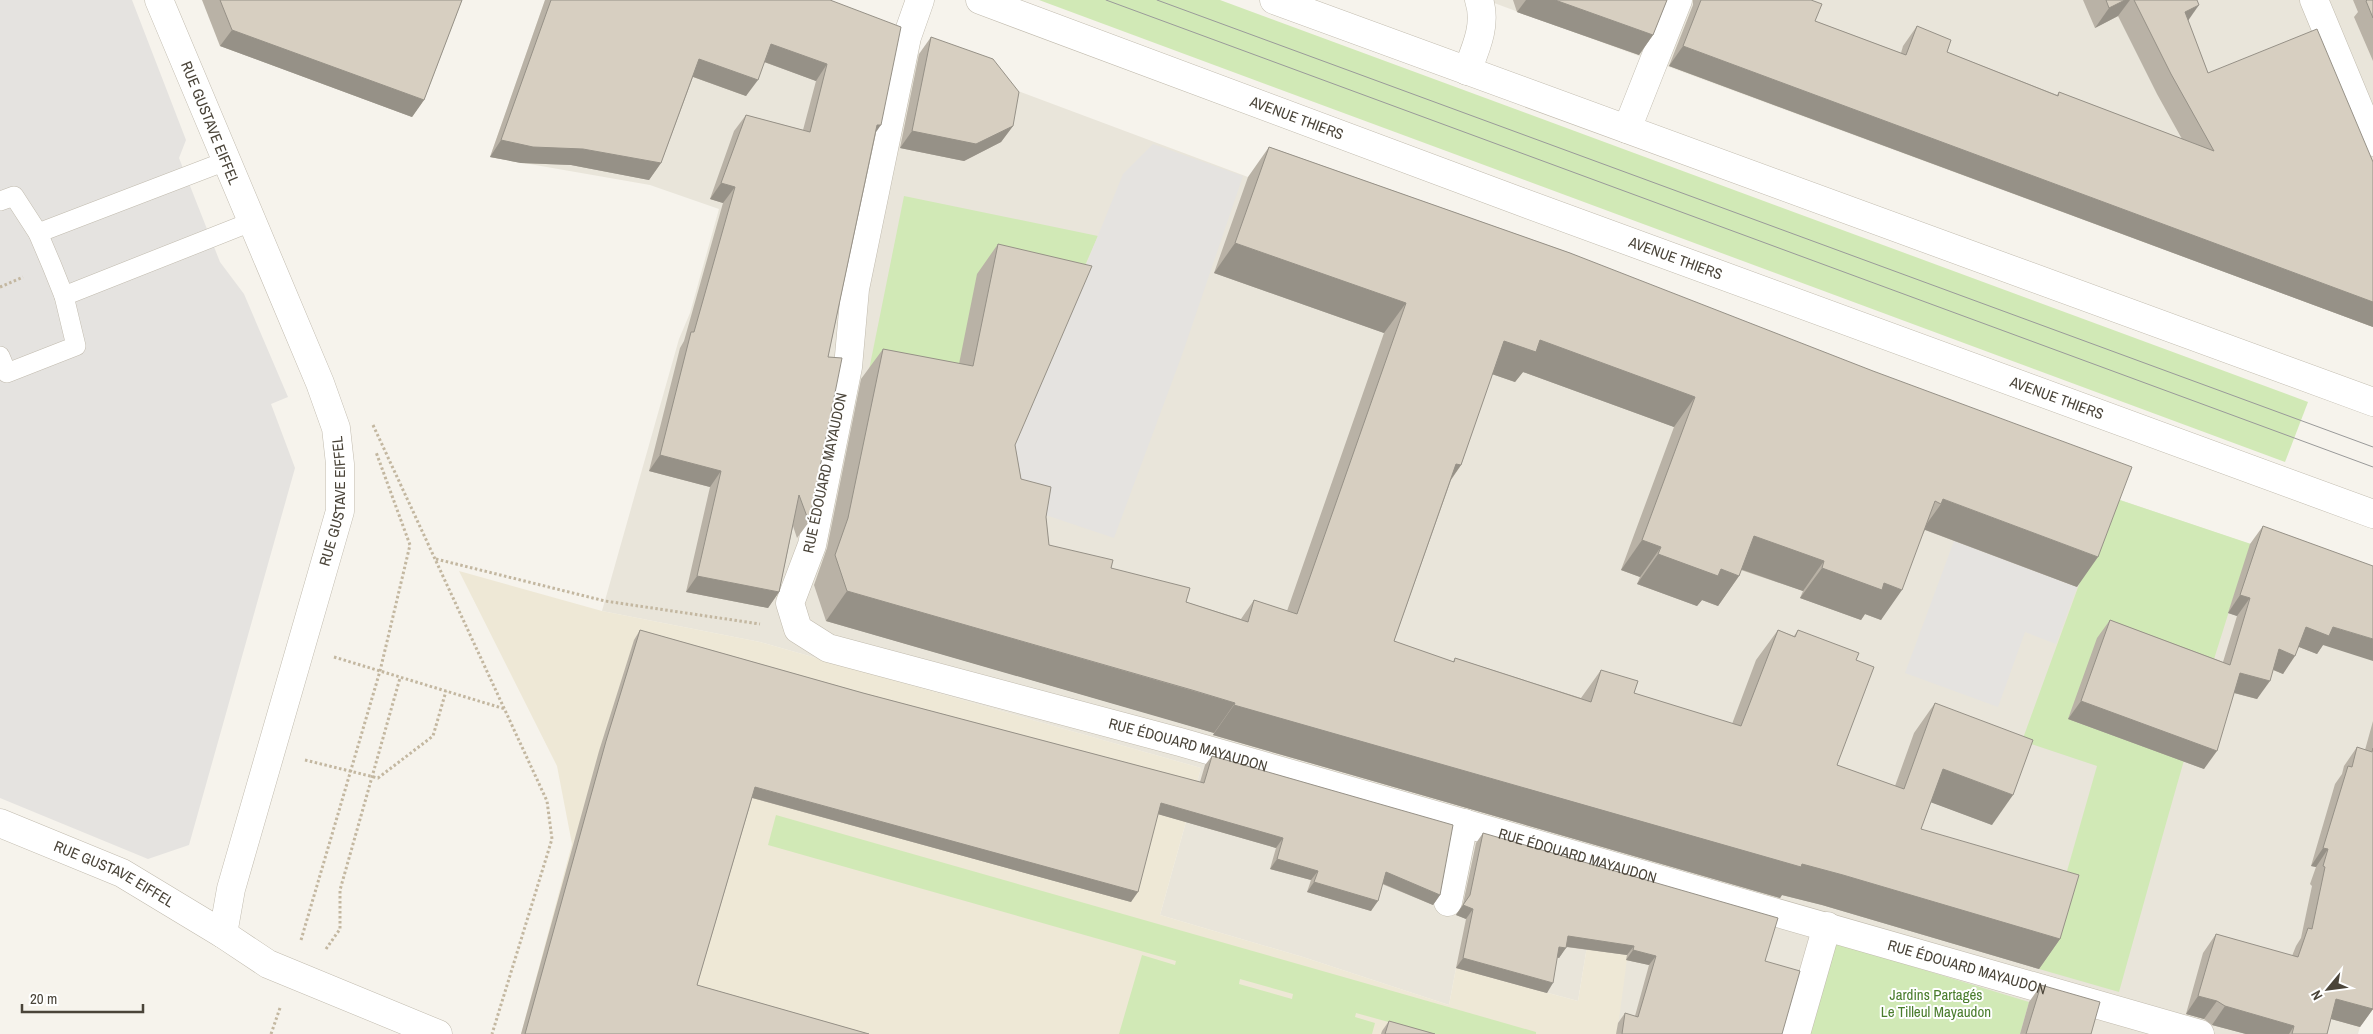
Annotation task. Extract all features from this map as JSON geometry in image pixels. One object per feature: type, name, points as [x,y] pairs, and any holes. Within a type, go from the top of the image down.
[{"type":"street","name":"RUE GUSTAVE EIFFEL","points":[[159,0],[320,383],[336,428],[340,464],[340,511],[231,889],[223,934]]},
{"type":"street","name":"RUE ÉDOUARD MAYAUDON","points":[[920,0],[907,37],[857,279],[848,366],[812,545],[790,603],[798,629],[828,648],[1172,739],[2200,1034]]},
{"type":"street","name":"AVENUE THIERS","points":[[980,0],[1538,208],[2373,514]]},
{"type":"street","points":[[1274,0],[2373,402]]},
{"type":"street","points":[[1467,70],[1482,29],[1483,11],[1479,0]]},
{"type":"street","points":[[1627,129],[1678,0]]},
{"type":"street","points":[[2314,0],[2373,142]]},
{"type":"street","points":[[1448,902],[1464,823]]},
{"type":"street","name":"RUE GUSTAVE EIFFEL","points":[[0,824],[122,873],[223,934],[268,964],[292,972],[438,1034]]},
{"type":"street","points":[[1796,1034],[1827,926]]},
{"type":"lane","points":[[38,233],[226,162]]},
{"type":"lane","points":[[0,201],[14,196],[38,233],[64,296],[76,346],[7,373],[0,356]]},
{"type":"lane","points":[[64,296],[251,222]]},
{"type":"path","points":[[369,418],[506,709],[547,801],[552,839],[492,1034]]},
{"type":"path","points":[[292,972],[380,671],[410,545],[376,451]]},
{"type":"path","points":[[435,559],[605,601],[798,629]]},
{"type":"path","points":[[300,647],[506,709]]},
{"type":"path","points":[[324,951],[340,929],[340,890],[400,678]]},
{"type":"path","points":[[270,750],[378,778],[433,736],[446,691]]},
{"type":"shaded area","points":[[0,0],[132,0],[186,140],[179,158],[220,262],[244,294],[288,397],[271,404],[295,468],[189,845],[148,859],[0,798]]},
{"type":"shaded area","points":[[545,0],[775,0],[1248,177],[1549,284],[2111,497],[2250,544],[2373,589],[2373,981],[2358,1034],[1617,1034],[1589,934],[1578,1001],[1456,968],[1449,1005],[1303,957],[1160,915],[1201,768],[760,642],[602,611],[679,339],[690,313],[719,209],[650,185],[490,157]]},
{"type":"shaded area","points":[[1486,0],[2373,0],[2373,327],[1680,71]]},
{"type":"shaded area","points":[[1153,144],[1243,176],[1182,355],[1114,538],[1010,503],[1001,474],[1123,174]]},
{"type":"shaded area","points":[[1954,541],[2077,587],[2056,644],[2025,632],[1998,707],[1905,673]]},
{"type":"shaded area","points":[[459,571],[602,611],[760,642],[1201,768],[1160,915],[1303,957],[1449,1005],[1456,968],[1578,1001],[1589,934],[1636,892],[1617,1034],[521,1034],[572,844],[557,766]]},
{"type":"green space","points":[[1039,0],[1220,0],[2308,402],[2285,462]]},
{"type":"green space","points":[[904,196],[1098,236],[1021,411],[867,380]]},
{"type":"green space","points":[[2111,497],[2251,544],[2198,711],[2119,992],[2039,969],[2097,766],[2022,741]]},
{"type":"green space","points":[[776,815],[1536,1032],[1536,1034],[1432,1034],[1356,1013],[1355,1017],[1375,1023],[1372,1034],[1119,1034],[1142,955],[1175,965],[1176,961],[768,845]],"holes":[[[1240,979],[1293,994],[1292,999],[1239,984]]]},
{"type":"green space","name":"Jardins Partagés Le Tilleul Mayaudon","points":[[1836,943],[2029,1002],[2020,1034],[1810,1034]]},
{"type":"building","points":[[220,0],[462,0],[424,100],[232,30]]},
{"type":"building","points":[[551,0],[830,0],[901,27],[881,125],[877,125],[828,357],[842,358],[809,522],[799,495],[779,592],[697,576],[721,471],[660,455],[691,332],[694,332],[735,187],[721,183],[746,115],[810,132],[827,64],[771,44],[758,80],[699,59],[661,163],[583,149],[533,147],[501,140]]},
{"type":"building","points":[[1555,0],[1667,0],[1653,35]]},
{"type":"building","points":[[1701,0],[1811,0],[1822,4],[1815,21],[1906,55],[1917,26],[1951,40],[1947,52],[2058,96],[2059,92],[2214,151],[2171,74],[2134,0],[2197,0],[2199,5],[2185,12],[2208,73],[2317,29],[2373,162],[2373,302],[1683,46]]},
{"type":"building","points":[[2106,0],[2125,0],[2109,8]]},
{"type":"building","points":[[2373,0],[2373,18],[2366,1]]},
{"type":"building","points":[[931,37],[993,59],[1019,92],[1013,126],[976,144],[912,131]]},
{"type":"building","points":[[1269,147],[1570,253],[1873,371],[2132,467],[2098,557],[1943,499],[1941,504],[1935,501],[1902,590],[1884,583],[1882,590],[1822,568],[1824,561],[1754,536],[1739,576],[1721,569],[1718,576],[1658,554],[1661,547],[1642,540],[1695,397],[1540,340],[1536,352],[1504,341],[1461,465],[1456,464],[1394,641],[1454,662],[1455,658],[1591,702],[1601,670],[1638,681],[1634,693],[1741,726],[1778,630],[1795,637],[1798,630],[1859,653],[1856,660],[1874,667],[1837,765],[1904,789],[1935,703],[2033,740],[2013,795],[1943,769],[1921,829],[2079,875],[2060,939],[1843,875],[1802,864],[1801,867],[1234,705],[1235,703],[1192,690],[847,591],[835,555],[848,518],[883,349],[973,366],[998,244],[1092,266],[1015,445],[1021,479],[1051,487],[1046,517],[1049,545],[1113,560],[1111,568],[1190,588],[1186,602],[1248,622],[1254,600],[1297,614],[1406,303],[1235,243]]},
{"type":"building","points":[[2263,526],[2373,566],[2373,639],[2333,627],[2329,636],[2306,627],[2295,656],[2279,649],[2270,681],[2240,673],[2217,751],[2081,701],[2110,620],[2230,665],[2250,598],[2240,595]]},
{"type":"building","points":[[640,630],[863,693],[1204,783],[1212,756],[1453,825],[1440,895],[1386,872],[1378,901],[1314,882],[1318,871],[1277,859],[1283,838],[1161,803],[1138,892],[755,787],[697,985],[869,1034],[525,1034],[606,741]]},
{"type":"building","points":[[2357,747],[2372,752],[2373,748],[2373,1009],[2336,999],[2327,1034],[2292,1034],[2294,1026],[2198,996],[2216,934],[2298,957],[2308,928],[2312,929],[2325,867],[2323,866],[2328,849],[2323,848],[2348,766],[2352,767]]},
{"type":"building","points":[[1483,833],[1778,918],[1765,961],[1800,971],[1782,1034],[1622,1034],[1625,1013],[1638,1017],[1656,956],[1633,950],[1634,946],[1568,936],[1566,948],[1559,947],[1553,983],[1463,958],[1473,909],[1463,905],[1470,895]]},
{"type":"building","points":[[2041,985],[2100,1002],[2091,1034],[2026,1034]]},
{"type":"building","points":[[1389,1021],[1435,1034],[1385,1034]]},
{"type":"tram line","points":[[1106,0],[2373,467]]},
{"type":"tram line","points":[[1157,0],[2373,447]]}]
